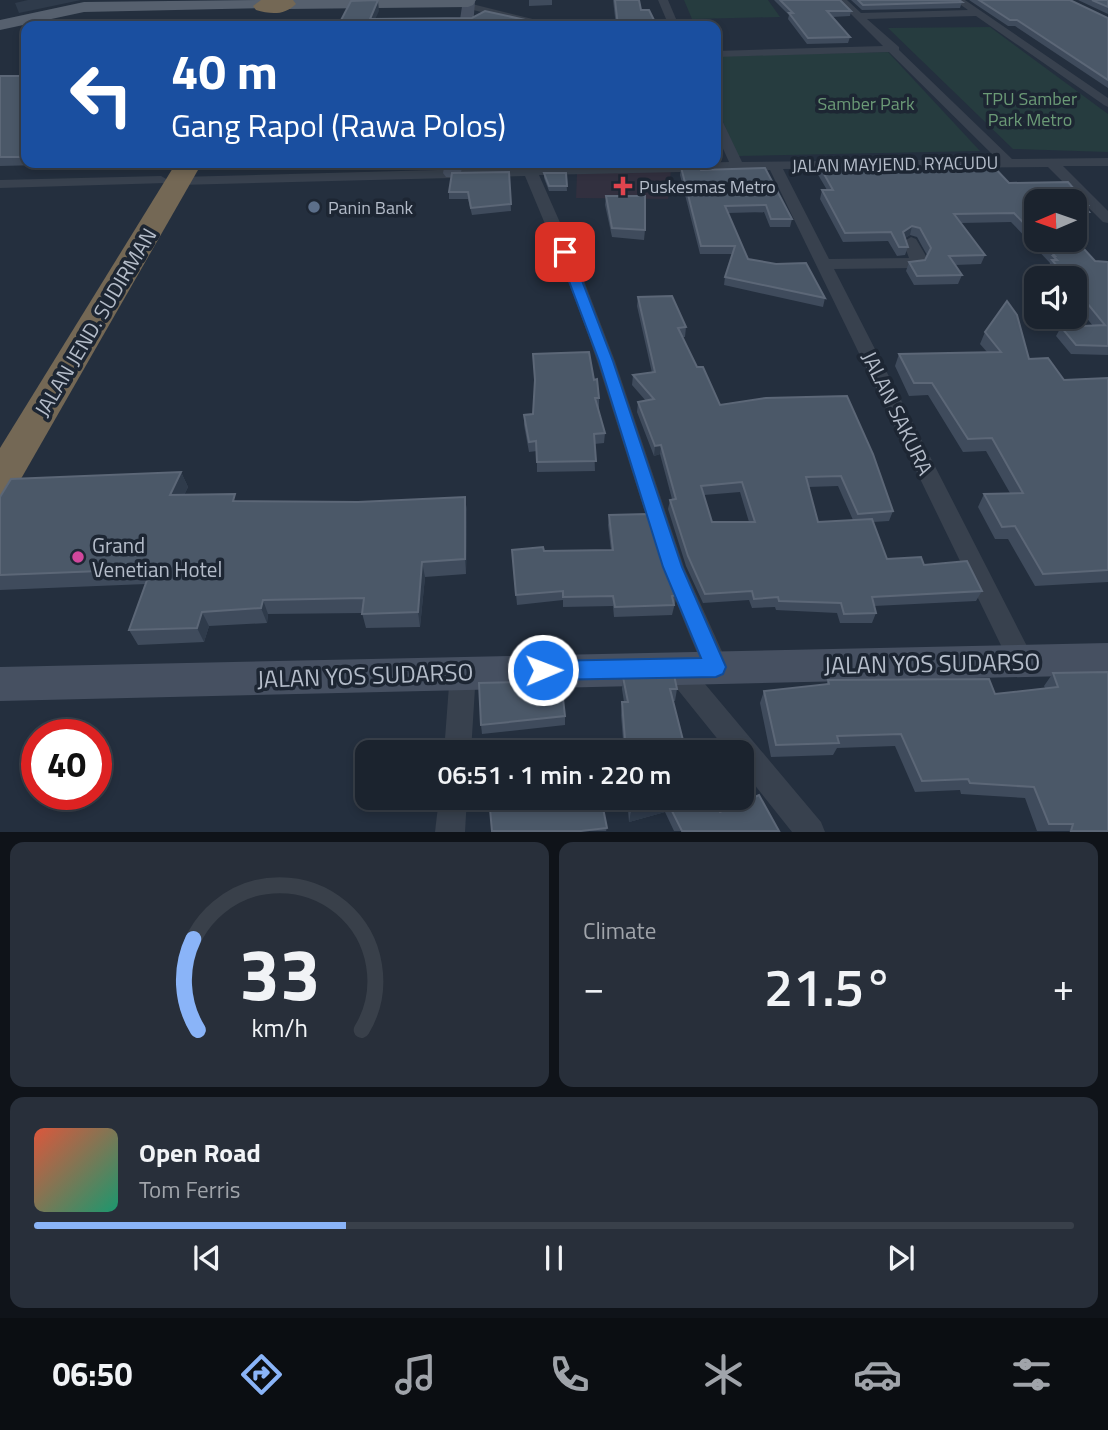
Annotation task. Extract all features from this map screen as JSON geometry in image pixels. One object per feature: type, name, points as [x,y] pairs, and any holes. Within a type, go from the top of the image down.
[{"type":"highway","points":[[261,21],[275,7]]},
{"type":"highway","name":"JALAN JEND. SUDIRMAN","points":[[0,481],[41,390],[175,172]]},
{"type":"highway","name":"JALAN JEND. SUDIRMAN","points":[[0,432],[41,390]]},
{"type":"main road","points":[[0,26],[88,4],[275,7],[468,3]]},
{"type":"street","points":[[663,0],[672,21]]},
{"type":"street","points":[[842,0],[895,49],[1007,162]]},
{"type":"street","points":[[959,0],[1108,103]]},
{"type":"street","points":[[466,21],[468,3],[532,21]]},
{"type":"street","points":[[859,16],[977,13]]},
{"type":"street","points":[[721,54],[895,49]]},
{"type":"street","points":[[721,131],[737,166]]},
{"type":"street","points":[[1051,162],[1108,219]]},
{"type":"street","name":"JALAN MAYJEND. RYACUDU","points":[[721,166],[1108,162]]},
{"type":"street","name":"JALAN SAKURA","points":[[774,165],[1021,660]]},
{"type":"street","name":"JALAN MAYJEND. RYACUDU","points":[[0,184],[175,172],[654,168]]},
{"type":"street","points":[[530,171],[601,349],[673,567],[716,667]]},
{"type":"street","points":[[823,264],[915,262],[918,256],[911,243]]},
{"type":"street","name":"JALAN YOS SUDARSO","points":[[0,684],[1108,659]]},
{"type":"street","points":[[675,667],[811,831]]},
{"type":"street","points":[[458,740],[463,672]]},
{"type":"street","points":[[450,831],[452,810]]},
{"type":"shaded area","name":"Puskesmas Metro","points":[[671,170],[668,199],[576,198],[577,174]]},
{"type":"green space","points":[[684,0],[768,0],[780,17],[692,19]]},
{"type":"green space","name":"TPU Samber Park Metro","points":[[990,27],[1108,114],[1108,152],[1013,149],[888,28]]},
{"type":"green space","name":"Samber Park","points":[[888,52],[980,151],[738,156],[721,117],[721,56]]},
{"type":"building","points":[[378,0],[370,19],[472,18],[485,11],[530,21],[341,21],[351,1]]},
{"type":"building","points":[[615,0],[639,0],[641,10],[649,10],[654,21],[617,21]]},
{"type":"building","points":[[780,0],[840,0],[851,11],[827,11],[850,37],[808,38],[789,13],[793,13]]},
{"type":"building","points":[[858,0],[959,0],[962,2],[863,5]]},
{"type":"building","points":[[979,0],[1070,0],[1108,18],[1108,80],[1017,20],[1010,20]]},
{"type":"building","points":[[1092,0],[1108,0],[1108,7]]},
{"type":"building","points":[[0,76],[21,76],[21,157],[0,157]]},
{"type":"building","points":[[860,164],[864,171],[943,170],[940,165],[992,165],[1009,183],[1068,182],[1074,189],[1024,189],[1024,223],[1014,213],[954,214],[985,255],[949,256],[962,275],[917,276],[909,262],[925,260],[931,248],[920,228],[912,226],[903,232],[908,247],[899,247],[891,232],[845,233],[822,190],[833,190],[819,165]]},
{"type":"building","points":[[681,168],[765,168],[792,219],[771,219],[766,205],[725,206],[748,259],[776,264],[806,263],[825,298],[725,277],[735,246],[701,246]]},
{"type":"building","points":[[509,172],[511,204],[471,208],[468,192],[449,192],[452,173]]},
{"type":"building","points":[[544,173],[566,173],[567,186],[549,186]]},
{"type":"building","points":[[606,196],[645,196],[645,230],[612,228]]},
{"type":"building","points":[[1051,252],[1087,252],[1095,261],[1108,262],[1108,346],[1076,345],[1063,329],[1087,329],[1087,326],[1105,325],[1087,303],[1087,266],[1057,266],[1052,260],[1057,260]]},
{"type":"building","points":[[672,296],[686,327],[678,328],[697,367],[703,367],[720,405],[766,398],[847,396],[873,454],[893,511],[858,514],[841,476],[806,477],[818,522],[872,519],[887,559],[921,557],[924,565],[967,561],[982,591],[872,597],[876,613],[844,614],[841,603],[779,601],[778,597],[754,599],[752,591],[705,594],[688,556],[670,500],[676,499],[661,445],[655,446],[638,402],[654,399],[633,375],[655,372],[638,297]],"holes":[[[742,482],[755,522],[712,522],[701,486]]]},
{"type":"building","points":[[1007,301],[1017,315],[1029,359],[1048,358],[1064,380],[1108,378],[1108,570],[1043,574],[1015,526],[1002,527],[984,494],[1023,493],[992,438],[968,439],[932,383],[914,383],[899,354],[1001,352],[985,332]]},
{"type":"building","points":[[589,352],[594,380],[597,379],[599,398],[595,398],[605,433],[594,434],[596,461],[537,462],[536,441],[529,442],[524,415],[533,414],[533,354]]},
{"type":"building","points":[[181,472],[170,495],[235,494],[233,501],[358,502],[465,497],[465,559],[422,562],[418,612],[362,614],[364,598],[263,600],[261,608],[202,612],[197,628],[129,630],[151,569],[0,575],[0,497],[11,479]]},
{"type":"building","points":[[647,514],[677,595],[672,596],[674,605],[615,607],[613,596],[563,597],[563,591],[516,595],[512,550],[543,547],[544,551],[613,550],[609,515]]},
{"type":"building","points":[[1108,672],[1108,831],[1071,831],[1073,824],[1049,824],[1034,787],[970,783],[968,779],[922,781],[901,734],[837,736],[839,743],[776,745],[764,691],[829,684],[828,680],[989,679],[995,694],[1058,687],[1053,673]]},
{"type":"building","points":[[674,675],[677,689],[670,689],[683,740],[625,740],[622,702],[628,702],[623,677]]},
{"type":"building","points":[[561,681],[565,716],[481,725],[479,683]]},
{"type":"building","points":[[759,795],[779,831],[682,831],[672,810],[754,810],[754,797]]},
{"type":"building","points":[[490,810],[603,810],[607,828],[581,831],[492,831]]},
{"type":"place","name":"Puskesmas Metro","points":[[623,186]]},
{"type":"place","name":"Panin Bank","points":[[314,207]]},
{"type":"place","name":"Grand Venetian Hotel","points":[[78,557]]},
{"type":"route","points":[[543,670],[716,667],[673,567],[606,361],[565,252]]}]
